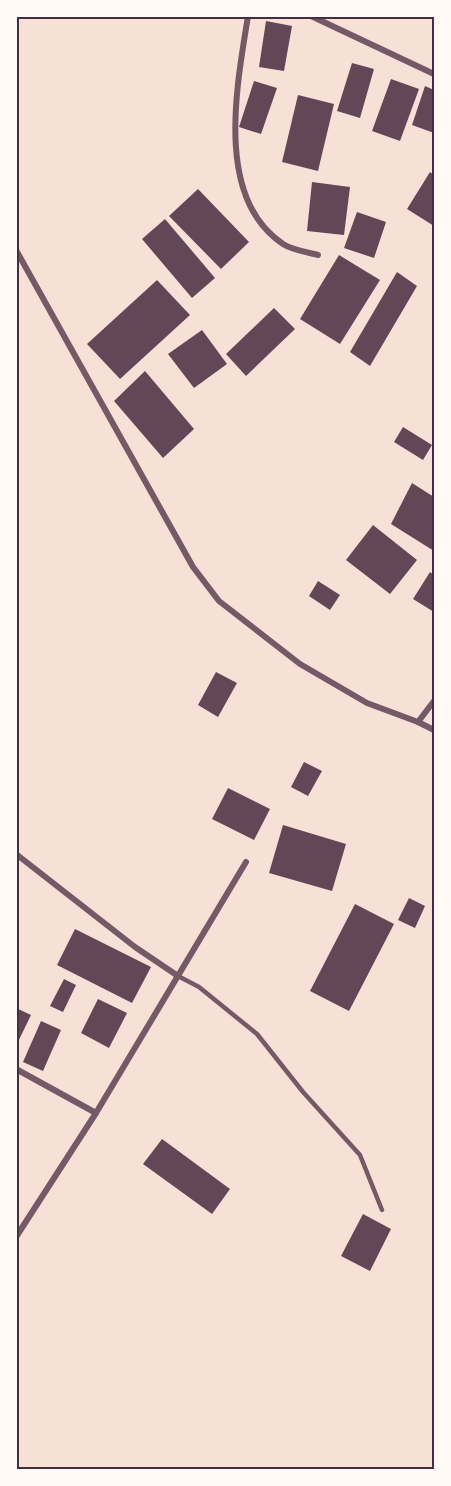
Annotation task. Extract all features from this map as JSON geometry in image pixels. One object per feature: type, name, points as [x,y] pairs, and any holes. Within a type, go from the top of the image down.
[{"type":"street","points":[[248,16],[236,92],[235,146],[247,198],[266,231],[285,246],[318,255]]},
{"type":"street","points":[[311,16],[435,74]]},
{"type":"street","points":[[16,250],[193,567],[219,601],[300,664],[367,703],[435,730]]},
{"type":"street","points":[[418,722],[435,701]]},
{"type":"street","points":[[16,854],[135,947],[178,976]]},
{"type":"street","points":[[16,1237],[96,1113],[246,862]]},
{"type":"street","points":[[16,1069],[96,1113]]},
{"type":"lane","points":[[178,976],[199,987],[257,1034],[303,1092],[360,1155],[382,1210]]},
{"type":"building","points":[[266,21],[292,26],[284,71],[259,67]]},
{"type":"building","points":[[352,63],[374,69],[360,118],[337,111]]},
{"type":"building","points":[[391,79],[419,89],[400,141],[372,131]]},
{"type":"building","points":[[254,81],[277,88],[261,134],[239,127]]},
{"type":"building","points":[[425,86],[434,90],[434,133],[412,125]]},
{"type":"building","points":[[298,95],[334,104],[318,171],[282,162]]},
{"type":"building","points":[[430,172],[434,175],[434,226],[407,209]]},
{"type":"building","points":[[312,182],[350,187],[344,235],[307,231]]},
{"type":"building","points":[[198,189],[249,242],[221,269],[169,216]]},
{"type":"building","points":[[357,212],[386,222],[374,258],[344,248]]},
{"type":"building","points":[[165,219],[215,278],[192,298],[142,239]]},
{"type":"building","points":[[339,255],[380,280],[340,344],[300,319]]},
{"type":"building","points":[[397,272],[417,286],[370,366],[350,352]]},
{"type":"building","points":[[157,280],[190,315],[120,379],[87,344]]},
{"type":"building","points":[[274,308],[295,329],[246,376],[226,354]]},
{"type":"building","points":[[202,330],[227,364],[194,388],[168,354]]},
{"type":"building","points":[[145,371],[194,429],[163,458],[114,401]]},
{"type":"building","points":[[403,427],[432,445],[423,460],[394,442]]},
{"type":"building","points":[[412,483],[434,497],[434,551],[391,524]]},
{"type":"building","points":[[373,525],[417,560],[390,594],[346,560]]},
{"type":"building","points":[[430,572],[434,575],[434,612],[413,599]]},
{"type":"building","points":[[318,581],[340,595],[330,610],[309,596]]},
{"type":"building","points":[[216,672],[237,683],[218,717],[198,705]]},
{"type":"building","points":[[304,762],[322,771],[308,796],[291,787]]},
{"type":"building","points":[[228,788],[270,809],[254,840],[212,819]]},
{"type":"building","points":[[283,825],[346,844],[332,891],[269,873]]},
{"type":"building","points":[[409,898],[425,906],[415,928],[398,920]]},
{"type":"building","points":[[355,904],[394,924],[349,1011],[310,991]]},
{"type":"building","points":[[75,929],[151,967],[132,1003],[57,965]]},
{"type":"building","points":[[64,979],[76,985],[63,1012],[50,1006]]},
{"type":"building","points":[[98,999],[127,1013],[109,1048],[81,1033]]},
{"type":"building","points":[[16,1008],[31,1015],[16,1046]]},
{"type":"building","points":[[41,1021],[61,1030],[43,1071],[23,1062]]},
{"type":"building","points":[[162,1139],[230,1189],[212,1214],[143,1164]]},
{"type":"building","points":[[363,1214],[391,1229],[370,1271],[341,1256]]}]
